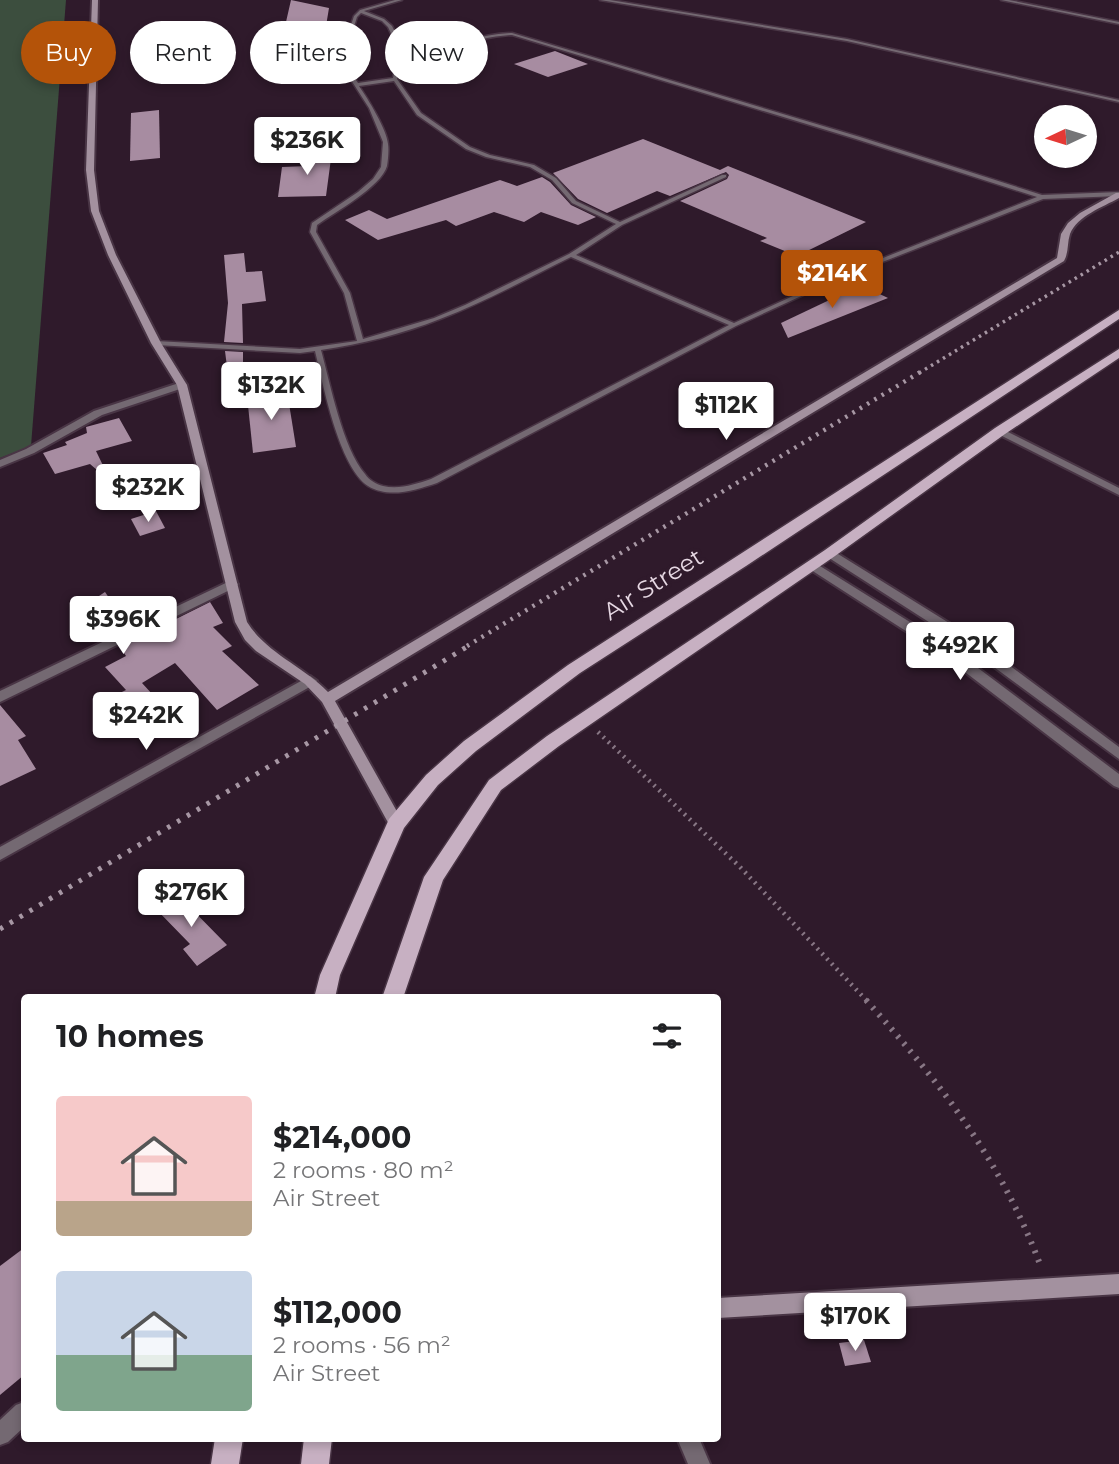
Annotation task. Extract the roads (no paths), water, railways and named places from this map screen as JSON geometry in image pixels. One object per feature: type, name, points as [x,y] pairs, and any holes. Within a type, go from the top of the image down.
[{"type":"main road","name":"Air Street","points":[[325,994],[330,975],[396,824],[432,780],[470,746],[573,669],[741,564],[1119,314]]},
{"type":"main road","points":[[393,994],[434,877],[466,824],[495,785],[584,720],[830,553],[1000,431],[1119,353]]},
{"type":"main road","points":[[225,1464],[228,1442]]},
{"type":"main road","points":[[315,1464],[318,1442]]},
{"type":"street","points":[[96,0],[90,170],[95,211],[112,255],[156,344],[182,386],[241,622],[261,648],[310,681],[327,699],[396,824]]},
{"type":"street","points":[[327,699],[1061,259],[1065,253],[1067,231],[1074,222],[1119,195]]},
{"type":"street","points":[[0,464],[30,451],[98,413],[182,386]]},
{"type":"street","points":[[1000,431],[1119,492]]},
{"type":"street","points":[[830,553],[965,639],[1119,754]]},
{"type":"street","points":[[812,565],[945,650],[1119,782]]},
{"type":"street","points":[[0,697],[232,584]]},
{"type":"street","points":[[0,854],[310,681]]},
{"type":"street","points":[[721,1308],[1119,1284]]},
{"type":"street","points":[[0,1434],[21,1416]]},
{"type":"street","points":[[690,1442],[699,1464]]},
{"type":"lane","points":[[361,342],[347,293],[313,232],[314,224],[360,193],[375,180],[384,167],[386,142],[346,69],[342,55],[355,17],[361,11],[400,0]]},
{"type":"lane","points":[[602,0],[846,40],[1119,101]]},
{"type":"lane","points":[[1003,0],[1119,23]]},
{"type":"lane","points":[[361,11],[385,22]]},
{"type":"lane","points":[[488,35],[512,34],[834,130],[1042,197],[1119,195]]},
{"type":"lane","points":[[357,85],[385,81]]},
{"type":"lane","points":[[398,84],[419,114],[468,148],[531,166],[554,178],[575,202],[621,224]]},
{"type":"lane","points":[[156,344],[317,350],[361,342],[457,310],[571,255],[621,224],[724,176]]},
{"type":"lane","points":[[317,350],[353,467],[369,484],[389,490],[412,489],[458,469],[734,325],[832,280],[1042,197]]},
{"type":"lane","points":[[571,255],[734,325]]},
{"type":"railway","points":[[919,373],[1119,252]]},
{"type":"railway","points":[[467,646],[922,371]]},
{"type":"railway","points":[[0,929],[470,645]]}]
